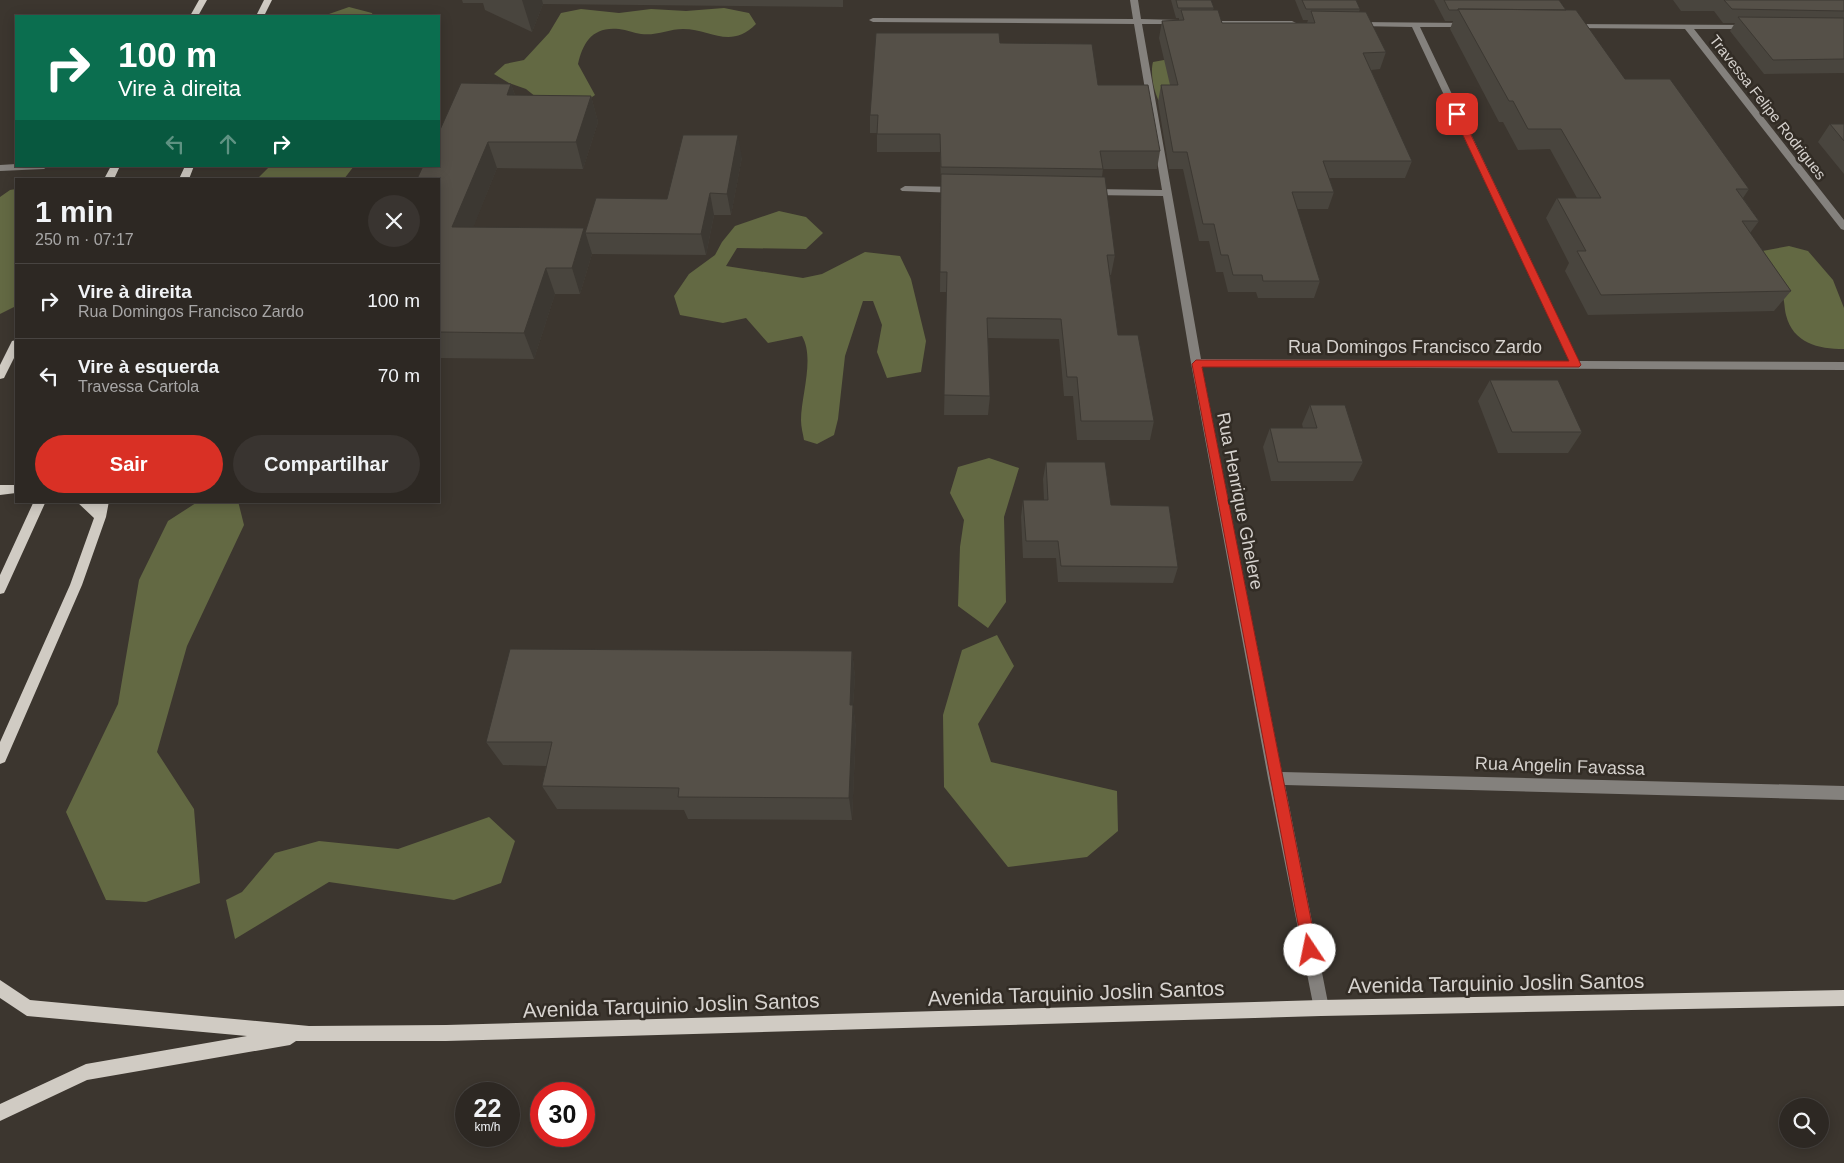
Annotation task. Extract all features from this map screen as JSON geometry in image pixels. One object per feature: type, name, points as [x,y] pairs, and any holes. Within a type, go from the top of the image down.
[{"type":"main road","points":[[195,15],[203,0]]},
{"type":"main road","points":[[260,15],[268,0]]},
{"type":"main road","points":[[0,358],[15,343]]},
{"type":"main road","points":[[0,375],[15,344]]},
{"type":"main road","points":[[0,490],[15,489]]},
{"type":"main road","points":[[0,589],[39,503]]},
{"type":"main road","points":[[87,503],[100,517]]},
{"type":"main road","points":[[0,758],[76,585],[100,517],[103,503]]},
{"type":"main road","name":"Avenida Tarquinio Joslin Santos","points":[[0,988],[27,1008],[309,1034],[466,1033],[1321,1008],[1844,998]]},
{"type":"main road","name":"Avenida Tarquinio Joslin Santos","points":[[0,1113],[86,1072],[309,1034]]},
{"type":"street","name":"Rua Henrique Ghelere","points":[[1134,0],[1196,364],[1321,1008]]},
{"type":"street","points":[[873,20],[1188,22]]},
{"type":"street","points":[[1198,22],[1296,23]]},
{"type":"street","points":[[1346,24],[1474,25]]},
{"type":"street","points":[[1415,24],[1576,365]]},
{"type":"street","points":[[1562,26],[1756,27]]},
{"type":"street","name":"Travessa Felipe Rodrigues","points":[[1688,27],[1844,227]]},
{"type":"street","points":[[0,168],[22,167]]},
{"type":"street","points":[[905,189],[973,190]]},
{"type":"street","points":[[1080,192],[1168,194]]},
{"type":"street","name":"Rua Domingos Francisco Zardo","points":[[1196,364],[1844,366]]},
{"type":"street","name":"Rua Angelin Favassa","points":[[1275,778],[1844,792]]},
{"type":"green space","points":[[349,7],[372,13],[373,15],[329,15]]},
{"type":"green space","points":[[724,8],[749,13],[756,24],[747,32],[729,37],[683,29],[638,34],[619,29],[610,29],[596,33],[586,42],[578,64],[595,95],[580,105],[546,105],[526,89],[509,83],[494,74],[505,64],[524,60],[549,33],[561,13],[581,9],[619,13],[651,9],[686,11]]},
{"type":"green space","points":[[1175,58],[1189,62],[1160,103],[1153,83],[1153,62]]},
{"type":"green space","points":[[269,167],[353,167],[345,178],[258,178]]},
{"type":"green space","points":[[15,189],[15,306],[0,314],[0,197],[10,190]]},
{"type":"green space","points":[[779,211],[806,217],[823,233],[806,249],[737,248],[726,266],[803,278],[822,274],[865,252],[900,256],[911,279],[926,341],[921,372],[887,378],[877,352],[882,325],[873,301],[863,301],[845,356],[838,419],[834,435],[817,444],[804,440],[802,428],[801,420],[807,355],[806,345],[802,336],[768,343],[746,318],[723,323],[680,315],[674,296],[689,274],[715,255],[722,242],[735,226]]},
{"type":"green space","points":[[1789,246],[1808,251],[1833,280],[1844,308],[1844,349],[1816,346],[1801,338],[1789,324],[1782,295],[1757,252]]},
{"type":"green space","points":[[989,458],[1019,468],[1004,517],[1006,602],[988,628],[958,606],[960,547],[964,520],[950,493],[958,467]]},
{"type":"green space","points":[[196,503],[238,503],[244,525],[187,646],[157,752],[194,809],[200,883],[146,902],[106,900],[66,812],[118,704],[139,580],[168,521]]},
{"type":"green space","points":[[997,635],[1014,666],[978,724],[991,762],[1117,791],[1118,831],[1087,857],[1008,867],[944,787],[943,715],[962,650]]},
{"type":"green space","points":[[489,817],[515,841],[501,883],[454,900],[329,882],[235,939],[226,900],[242,892],[275,853],[319,841],[398,849]]},
{"type":"building","points":[[1176,0],[1211,0],[1214,8],[1178,8]]},
{"type":"building","points":[[1302,0],[1356,0],[1360,9],[1306,9]]},
{"type":"building","points":[[1444,0],[1559,0],[1566,10],[1449,10]]},
{"type":"building","points":[[1724,0],[1844,0],[1844,11],[1732,9]]},
{"type":"building","points":[[1458,9],[1576,10],[1625,79],[1670,79],[1749,189],[1736,189],[1759,221],[1742,221],[1791,291],[1601,295],[1577,251],[1586,251],[1557,198],[1601,198],[1561,129],[1528,129],[1513,101],[1509,101]]},
{"type":"building","points":[[1181,10],[1218,10],[1222,23],[1315,23],[1311,11],[1366,12],[1386,52],[1363,53],[1412,161],[1323,161],[1334,192],[1292,192],[1320,281],[1263,281],[1262,275],[1233,275],[1228,255],[1221,255],[1214,224],[1203,224],[1187,152],[1173,152],[1161,85],[1178,85],[1162,21],[1184,20]]},
{"type":"building","points":[[1738,17],[1844,18],[1844,59],[1773,60]]},
{"type":"building","points":[[876,33],[999,33],[1000,43],[1092,44],[1098,85],[1148,85],[1160,151],[1100,151],[1103,169],[941,167],[940,134],[877,134],[878,115],[870,115]]},
{"type":"building","points":[[461,83],[511,84],[507,95],[591,96],[576,142],[488,142],[452,227],[584,228],[572,268],[546,268],[524,333],[440,332],[440,178],[417,178],[423,167],[440,167],[440,130]]},
{"type":"building","points":[[1830,124],[1844,124],[1844,141]]},
{"type":"building","points":[[683,135],[738,135],[727,194],[710,193],[701,234],[585,233],[596,198],[667,199]]},
{"type":"building","points":[[941,174],[1105,177],[1115,255],[1107,255],[1118,335],[1138,335],[1154,421],[1081,421],[1077,377],[1067,377],[1061,319],[987,318],[990,396],[944,395],[947,272],[940,272]]},
{"type":"building","points":[[1490,380],[1558,380],[1582,432],[1512,432]]},
{"type":"building","points":[[1310,405],[1345,405],[1363,462],[1278,462],[1270,428],[1317,428]]},
{"type":"building","points":[[1046,462],[1105,462],[1111,505],[1169,506],[1178,567],[1061,566],[1058,541],[1026,541],[1023,500],[1048,500]]},
{"type":"building","points":[[510,649],[852,651],[850,705],[853,705],[849,798],[678,797],[679,788],[542,786],[552,742],[486,742]]},
{"type":"route","points":[[1310,950],[1271,759],[1196,364],[1576,365],[1457,114]]}]
